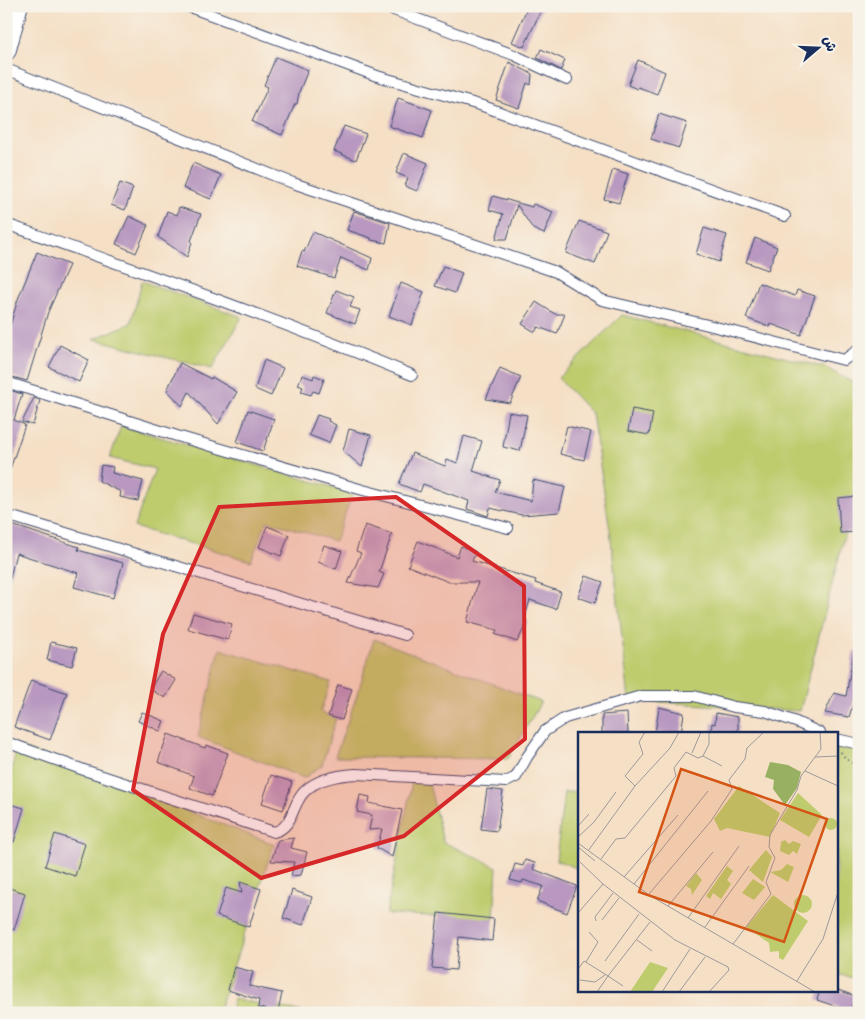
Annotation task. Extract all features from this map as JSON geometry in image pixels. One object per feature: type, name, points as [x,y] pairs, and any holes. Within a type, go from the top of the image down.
[{"type":"highway","points":[[6,51],[18,6]]},
{"type":"street","points":[[187,6],[377,76],[483,106],[785,216]]},
{"type":"street","points":[[383,6],[514,55],[567,80]]},
{"type":"street","points":[[6,69],[293,183],[556,272],[602,300],[844,360],[859,349]]},
{"type":"street","points":[[6,224],[345,347],[412,376]]},
{"type":"street","points":[[6,382],[206,445],[508,528]]},
{"type":"street","points":[[6,515],[404,635]]},
{"type":"street","points":[[6,742],[84,770],[274,832],[282,830],[287,825],[295,806],[305,791],[326,779],[342,775],[356,774],[506,782],[516,777],[545,731],[565,718],[641,696],[694,696],[734,707],[765,710],[818,732]]},
{"type":"street","points":[[838,739],[859,744]]},
{"type":"path","points":[[838,749],[846,759],[859,767]]},
{"type":"highlighted area","points":[[396,497],[524,586],[525,739],[404,836],[261,878],[133,790],[163,634],[219,507]]},
{"type":"green space","points":[[142,281],[242,317],[212,369],[94,339],[131,323]]},
{"type":"green space","points":[[622,315],[826,368],[859,386],[859,477],[800,711],[629,700],[610,530],[592,414],[558,378]]},
{"type":"green space","points":[[121,426],[353,493],[335,541],[267,521],[251,561],[134,527],[155,469],[110,458]]},
{"type":"green space","points":[[374,639],[541,702],[508,759],[335,757]]},
{"type":"green space","points":[[220,649],[331,682],[320,712],[336,718],[322,765],[304,778],[198,737]]},
{"type":"green space","points":[[838,742],[859,746],[859,979],[838,974]]},
{"type":"green space","points":[[17,746],[274,844],[218,1013],[6,1013],[6,795]]},
{"type":"green space","points":[[413,777],[429,784],[443,842],[497,867],[494,919],[386,914]]},
{"type":"green space","points":[[564,792],[578,792],[578,869],[556,860]]},
{"type":"green space","points":[[233,999],[309,1013],[231,1013]]},
{"type":"building","points":[[528,6],[543,6],[524,47],[512,42]]},
{"type":"building","points":[[541,49],[565,60],[561,70],[537,58]]},
{"type":"building","points":[[276,57],[308,70],[299,92],[297,104],[295,104],[282,135],[252,122],[268,87],[264,85]]},
{"type":"building","points":[[638,60],[665,72],[657,94],[628,85]]},
{"type":"building","points":[[509,62],[532,74],[531,85],[527,83],[519,108],[496,100]]},
{"type":"building","points":[[398,98],[432,110],[423,138],[389,126]]},
{"type":"building","points":[[659,114],[687,123],[679,148],[651,139]]},
{"type":"building","points":[[344,126],[366,134],[356,160],[334,151]]},
{"type":"building","points":[[404,153],[428,163],[417,191],[405,186],[408,178],[396,173]]},
{"type":"building","points":[[193,163],[221,175],[211,199],[183,188]]},
{"type":"building","points":[[613,169],[628,174],[619,203],[604,199]]},
{"type":"building","points":[[120,183],[133,188],[125,210],[111,205]]},
{"type":"building","points":[[493,196],[532,207],[533,204],[553,212],[544,234],[533,229],[517,205],[507,239],[496,239],[503,214],[489,210]]},
{"type":"building","points":[[179,207],[201,214],[187,257],[158,237],[167,211],[177,215]]},
{"type":"building","points":[[354,211],[390,223],[386,243],[371,240],[371,238],[347,230]]},
{"type":"building","points":[[129,216],[148,225],[136,253],[116,244]]},
{"type":"building","points":[[579,221],[607,231],[595,264],[566,253]]},
{"type":"building","points":[[704,228],[727,235],[719,262],[696,254]]},
{"type":"building","points":[[313,232],[372,258],[369,270],[341,258],[334,278],[297,266],[302,251],[304,252]]},
{"type":"building","points":[[755,238],[777,247],[768,270],[746,262]]},
{"type":"building","points":[[37,252],[69,265],[48,312],[27,381],[6,375],[6,339],[18,299]]},
{"type":"building","points":[[443,266],[462,273],[455,293],[435,286]]},
{"type":"building","points":[[401,283],[424,292],[412,325],[389,316]]},
{"type":"building","points":[[759,283],[795,296],[797,290],[815,296],[801,335],[771,324],[770,327],[746,318]]},
{"type":"building","points":[[336,290],[354,297],[350,307],[360,310],[355,324],[327,313]]},
{"type":"building","points":[[536,302],[555,314],[565,314],[557,334],[538,327],[535,332],[522,324]]},
{"type":"building","points":[[60,345],[89,360],[79,382],[49,367]]},
{"type":"building","points":[[264,360],[283,368],[271,396],[255,389]]},
{"type":"building","points":[[180,363],[211,379],[212,377],[237,392],[218,424],[189,392],[182,406],[167,390]]},
{"type":"building","points":[[500,368],[521,377],[510,403],[486,399]]},
{"type":"building","points":[[302,375],[313,379],[314,375],[324,379],[319,393],[313,391],[311,395],[301,392],[303,387],[298,385]]},
{"type":"building","points":[[6,389],[22,394],[14,420],[25,425],[8,475],[6,475]]},
{"type":"building","points":[[34,398],[40,400],[33,425],[22,422]]},
{"type":"building","points":[[632,409],[653,413],[649,435],[628,431]]},
{"type":"building","points":[[248,410],[274,419],[263,451],[237,442]]},
{"type":"building","points":[[509,412],[527,415],[520,451],[503,447]]},
{"type":"building","points":[[317,415],[329,419],[328,421],[336,425],[329,443],[309,435]]},
{"type":"building","points":[[567,426],[591,432],[584,460],[560,454]]},
{"type":"building","points":[[349,429],[371,435],[362,467],[343,451]]},
{"type":"building","points":[[464,436],[482,441],[473,471],[500,480],[495,492],[531,501],[533,480],[565,487],[559,512],[522,515],[490,508],[488,516],[467,509],[469,501],[423,484],[420,492],[399,484],[412,453],[445,466],[447,459],[457,463]]},
{"type":"building","points":[[101,465],[113,467],[112,473],[143,481],[138,501],[120,497],[121,492],[99,481]]},
{"type":"building","points":[[859,496],[859,532],[840,533],[838,498]]},
{"type":"building","points":[[6,523],[79,547],[78,550],[123,563],[113,598],[74,587],[78,573],[16,553],[10,578],[6,578]]},
{"type":"building","points":[[365,525],[392,534],[379,572],[384,574],[378,588],[348,583],[361,553],[356,551]]},
{"type":"building","points":[[267,526],[289,535],[281,556],[259,547]]},
{"type":"building","points":[[418,541],[457,557],[461,546],[476,552],[472,561],[536,580],[535,583],[561,592],[556,609],[530,600],[525,617],[527,623],[517,642],[495,634],[497,630],[467,622],[478,582],[449,582],[408,566]]},
{"type":"building","points":[[324,545],[342,551],[336,569],[318,562]]},
{"type":"building","points":[[586,576],[603,582],[595,603],[578,597]]},
{"type":"building","points":[[193,613],[232,624],[228,640],[188,629]]},
{"type":"building","points":[[51,642],[77,648],[72,666],[47,660]]},
{"type":"building","points":[[854,651],[859,651],[859,685],[849,717],[825,713],[834,693],[846,696]]},
{"type":"building","points":[[161,671],[176,680],[165,698],[150,689]]},
{"type":"building","points":[[31,680],[67,693],[50,740],[14,727]]},
{"type":"building","points":[[338,685],[352,689],[342,720],[328,716]]},
{"type":"building","points":[[659,707],[684,713],[681,732],[655,732]]},
{"type":"building","points":[[142,712],[164,721],[160,731],[138,721]]},
{"type":"building","points":[[627,713],[628,732],[602,732],[602,715]]},
{"type":"building","points":[[716,713],[738,717],[738,732],[711,732],[712,723],[715,724]]},
{"type":"building","points":[[168,734],[205,748],[206,745],[228,753],[212,796],[190,788],[194,776],[158,762]]},
{"type":"building","points":[[271,775],[292,782],[283,810],[262,803]]},
{"type":"building","points":[[487,789],[503,791],[497,831],[481,829]]},
{"type":"building","points":[[360,795],[370,797],[369,803],[402,810],[392,857],[377,848],[382,829],[369,830],[372,815],[357,812]]},
{"type":"building","points":[[6,803],[24,808],[14,842],[6,841]]},
{"type":"building","points":[[55,834],[85,844],[75,876],[45,866]]},
{"type":"building","points":[[294,838],[291,848],[307,852],[301,875],[291,876],[294,862],[271,861],[278,840]]},
{"type":"building","points":[[525,860],[535,863],[533,869],[577,886],[567,913],[537,901],[543,886],[523,880],[522,883],[510,880],[515,864],[523,866]]},
{"type":"building","points":[[240,882],[261,889],[249,927],[217,916],[226,888],[242,893]]},
{"type":"building","points":[[6,887],[25,893],[14,930],[6,927]]},
{"type":"building","points":[[292,890],[312,897],[303,925],[283,918]]},
{"type":"building","points":[[438,913],[494,919],[492,941],[459,937],[456,970],[432,968]]},
{"type":"building","points":[[234,967],[253,972],[249,986],[282,993],[278,1012],[258,1008],[259,1000],[228,990]]},
{"type":"building","points":[[838,990],[855,996],[850,1011],[817,1000],[819,992],[838,992]]}]
